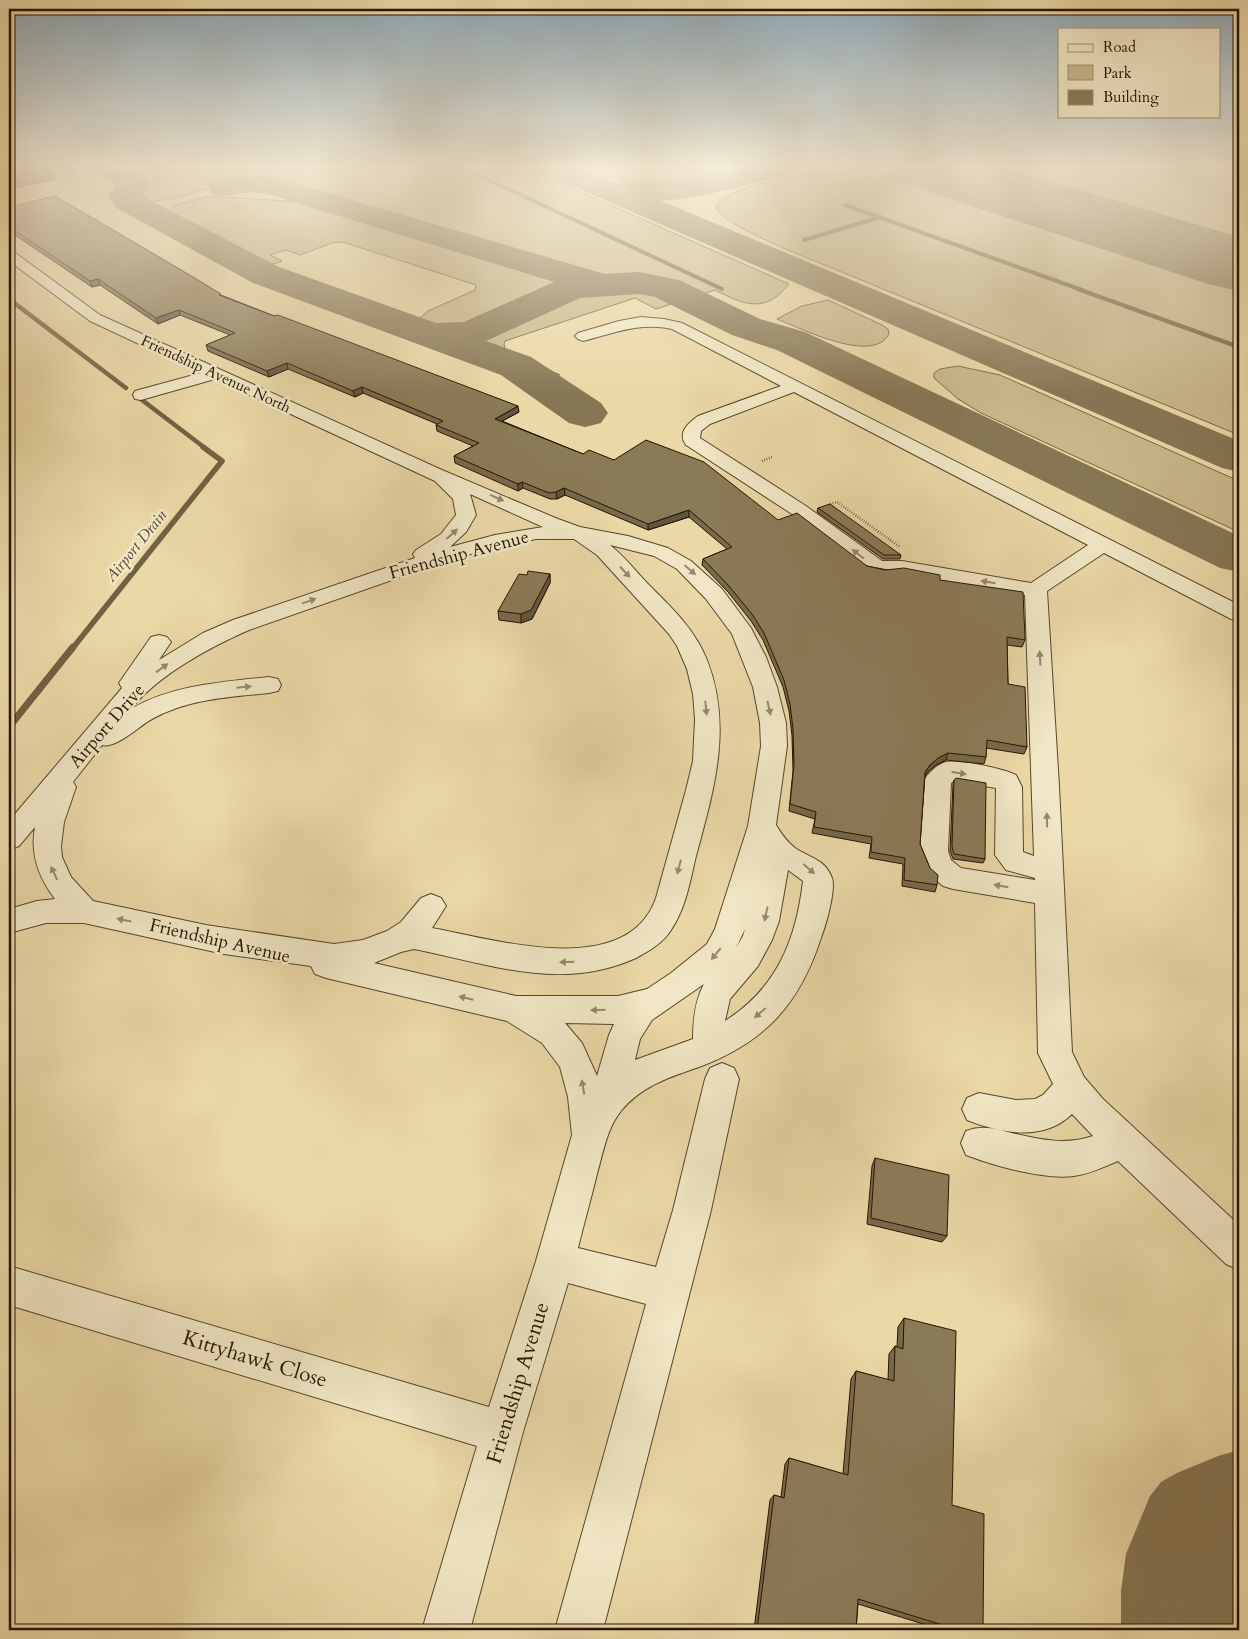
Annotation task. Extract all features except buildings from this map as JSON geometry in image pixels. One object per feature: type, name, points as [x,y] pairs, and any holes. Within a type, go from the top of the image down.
[{"type":"street","name":"Friendship Avenue North","points":[[9,256],[95,318],[435,474],[473,488],[574,532]]},
{"type":"street","points":[[584,336],[626,322],[651,320],[677,326],[1239,614]]},
{"type":"street","points":[[137,393],[208,370]]},
{"type":"street","points":[[795,386],[704,420],[693,429],[690,438],[714,457],[799,510],[874,566],[883,568],[904,559],[1036,590]]},
{"type":"street","name":"Friendship Avenue North","points":[[363,582],[429,551],[456,531],[462,522],[466,515],[462,496],[448,482],[435,474]]},
{"type":"street","points":[[206,937],[334,957],[365,953],[398,940],[414,937],[527,959],[552,962],[578,962],[618,951],[647,935],[660,924],[664,916],[704,772],[708,731],[706,702],[690,649],[676,627],[603,549],[595,542],[574,532]]},
{"type":"street","name":"Friendship Avenue","points":[[363,582],[495,541],[536,533],[574,532],[628,542],[661,552],[677,560],[697,576],[714,594],[742,633],[754,657],[773,723],[774,759],[769,837],[730,929],[718,952],[682,983],[641,1010],[625,1034],[607,1101],[590,1135],[555,1262],[502,1432],[446,1630]]},
{"type":"street","points":[[1104,544],[1042,582],[1036,590],[1055,1053],[1072,1088],[1091,1112],[1239,1251]]},
{"type":"street","name":"Airport Drive","points":[[9,838],[72,766],[102,726],[129,695],[171,662],[211,638],[241,625],[363,582]]},
{"type":"street","points":[[102,726],[159,642]]},
{"type":"street","points":[[84,911],[58,881],[46,852],[49,823],[72,766],[135,716],[185,696],[223,689],[269,685]]},
{"type":"street","points":[[185,696],[199,695],[214,699],[222,707]]},
{"type":"street","points":[[949,771],[1000,778],[1007,782],[1010,787],[1009,855],[1012,860],[1049,881],[953,878],[939,866],[934,851],[938,779],[949,771]]},
{"type":"street","points":[[607,1101],[625,1083],[677,1058],[710,1047],[763,1012],[784,986],[800,955],[807,934],[818,880],[810,867],[787,857],[769,837]]},
{"type":"street","points":[[710,1047],[709,1018],[715,993],[747,957],[757,940],[764,921],[769,837]]},
{"type":"street","points":[[398,940],[412,931],[431,906]]},
{"type":"street","points":[[9,920],[42,911],[64,909],[84,911]]},
{"type":"street","name":"Friendship Avenue","points":[[84,911],[206,937],[514,1009],[618,1010],[646,1004],[662,996]]},
{"type":"street","name":"Friendship Avenue","points":[[514,1009],[540,1022],[560,1038],[573,1056],[582,1080],[586,1121],[590,1135]]},
{"type":"street","points":[[579,1630],[692,1210],[722,1079]]},
{"type":"street","points":[[1072,1088],[1054,1107],[1039,1115],[1019,1117],[979,1126],[1039,1156],[1069,1159],[1088,1156],[1123,1142]]},
{"type":"street","points":[[555,1262],[669,1290]]},
{"type":"street","name":"Kittyhawk Close","points":[[9,1286],[502,1432]]},
{"type":"path","points":[[756,463],[772,457]]},
{"type":"path","points":[[825,505],[837,502],[904,559]]},
{"type":"green space","points":[[220,242],[338,242],[300,255],[286,250],[270,255],[282,261],[265,267]]},
{"type":"green space","points":[[345,242],[447,242],[555,275],[563,283],[463,330],[449,331],[428,328],[414,323],[428,311],[475,290],[476,285]]},
{"type":"green space","points":[[475,242],[695,242],[789,284],[772,300],[754,304],[736,300],[715,290],[697,296],[671,285],[650,280],[601,280]]},
{"type":"green space","points":[[771,242],[1095,242],[1239,290],[1239,435]]},
{"type":"green space","points":[[621,288],[644,289],[678,302],[656,309],[635,298],[505,341],[505,349],[560,375],[483,346],[483,339],[488,334],[570,294]]},
{"type":"green space","points":[[828,300],[882,325],[888,329],[889,334],[881,343],[868,346],[853,345],[818,336],[777,319],[802,306]]},
{"type":"green space","points":[[958,366],[1000,375],[1239,481],[1239,532],[981,413],[958,399],[934,378],[934,373],[940,369]]},
{"type":"waterway","points":[[623,242],[722,289]]},
{"type":"waterway","points":[[950,242],[1082,290]]},
{"type":"waterway","points":[[1078,289],[1239,347]]},
{"type":"waterway","name":"Airport Drain","points":[[9,299],[126,388]]},
{"type":"waterway","name":"Airport Drain","points":[[142,400],[205,448]]},
{"type":"waterway","name":"Airport Drain","points":[[72,649],[222,461],[203,447]]},
{"type":"waterway","name":"Airport Drain","points":[[9,727],[73,647]]},
{"type":"taxiway","points":[[205,242],[266,275],[431,335]]},
{"type":"taxiway","points":[[461,242],[600,284]]},
{"type":"taxiway","points":[[730,242],[1239,458]]},
{"type":"taxiway","points":[[431,335],[454,336],[475,332],[573,287],[639,283],[666,288],[746,327],[791,341],[1239,556]]},
{"type":"taxiway","points":[[427,335],[431,335]]},
{"type":"taxiway","points":[[431,335],[516,366],[585,413]]},
{"type":"taxiway","points":[[1183,1630],[1182,1572],[1185,1554],[1192,1537],[1202,1524],[1218,1514],[1239,1508]]},
{"type":"runway","points":[[1167,242],[1239,265]]}]
